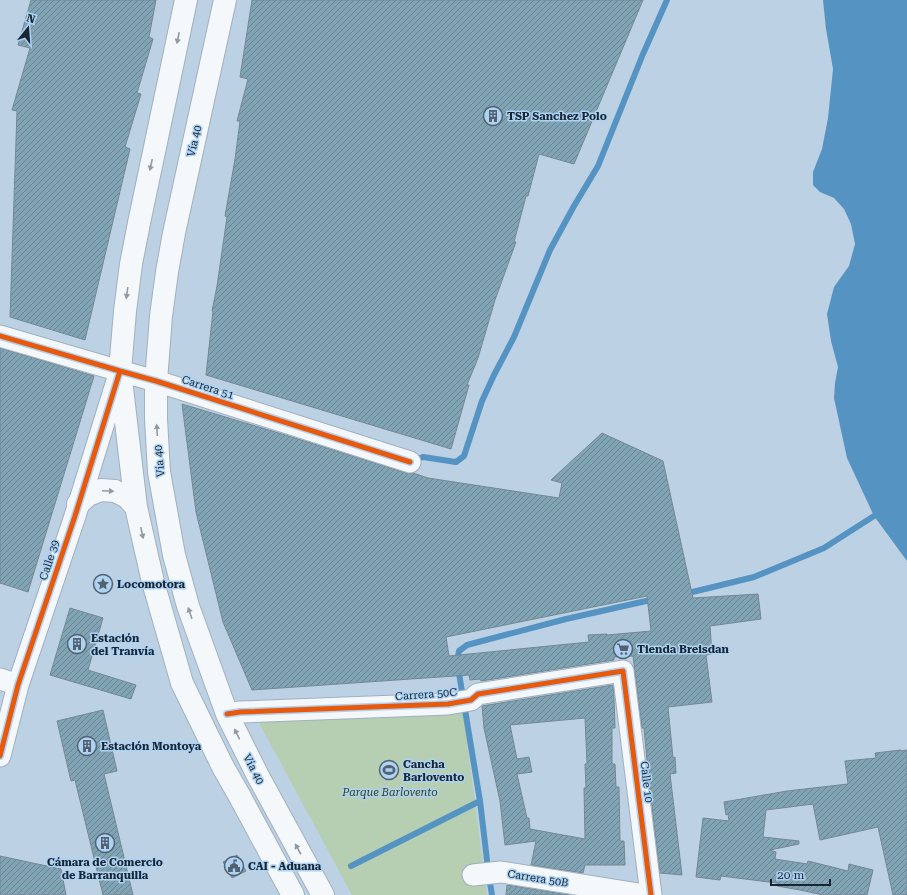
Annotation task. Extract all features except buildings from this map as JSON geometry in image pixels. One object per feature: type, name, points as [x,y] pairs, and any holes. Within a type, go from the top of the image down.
[{"type":"highway","points":[[186,0],[138,223],[125,311],[120,371],[136,507],[153,582],[182,683],[223,768],[293,895]]},
{"type":"highway","name":"Vía 40","points":[[225,0],[168,264],[161,316],[156,381],[156,419],[159,472],[174,555],[188,606],[227,714],[258,776],[323,895]]},
{"type":"highway","points":[[78,504],[88,495],[101,490],[115,491],[127,497],[136,507]]},
{"type":"street","name":"Carrera 51","points":[[0,336],[156,381],[410,462]]},
{"type":"street","name":"Calle 39","points":[[0,756],[9,682],[78,504],[120,371]]},
{"type":"street","name":"Carrera 50C","points":[[227,714],[240,712],[448,704],[471,700],[478,694],[623,672]]},
{"type":"street","name":"Calle 10","points":[[623,672],[651,895]]},
{"type":"street","name":"Carrera 50B","points":[[473,875],[499,872],[645,895]]},
{"type":"green space","name":"Parque Barlovento","points":[[462,704],[487,895],[352,895],[257,719]]},
{"type":"water","points":[[823,0],[907,0],[907,561],[874,516],[847,458],[834,398],[838,367],[831,341],[827,314],[834,287],[849,266],[855,244],[851,224],[844,209],[834,198],[820,192],[813,185],[813,172],[822,149],[828,118],[833,69]]},
{"type":"waterway","points":[[413,460],[423,457],[456,462],[464,456],[482,401],[514,337],[550,250],[598,166],[643,54],[667,0]]},
{"type":"waterway","points":[[684,594],[754,577],[824,548],[874,516]]},
{"type":"waterway","points":[[492,895],[480,801],[457,661],[459,651],[467,645],[566,619],[655,599]]},
{"type":"waterway","points":[[351,866],[480,801]]},
{"type":"cycle path","points":[[0,336],[156,381],[410,462]]},
{"type":"cycle path","points":[[0,756],[18,685],[75,516],[120,371]]},
{"type":"cycle path","points":[[227,714],[240,712],[448,704],[471,700],[478,694],[623,671],[651,895]]},
{"type":"place","name":"TSP Sanchez Polo","points":[[493,116]]},
{"type":"place","name":"Locomotora","points":[[103,584]]},
{"type":"place","name":"Estación del Tranvía","points":[[77,644]]},
{"type":"place","name":"Tienda Breisdan","points":[[623,649]]},
{"type":"place","name":"Estación Montoya","points":[[87,746]]},
{"type":"place","name":"Cancha Barlovento","points":[[389,770]]},
{"type":"place","name":"Cámara de Comercio de Barranquilla","points":[[105,843]]},
{"type":"place","name":"CAI - Aduana","points":[[234,866]]}]
